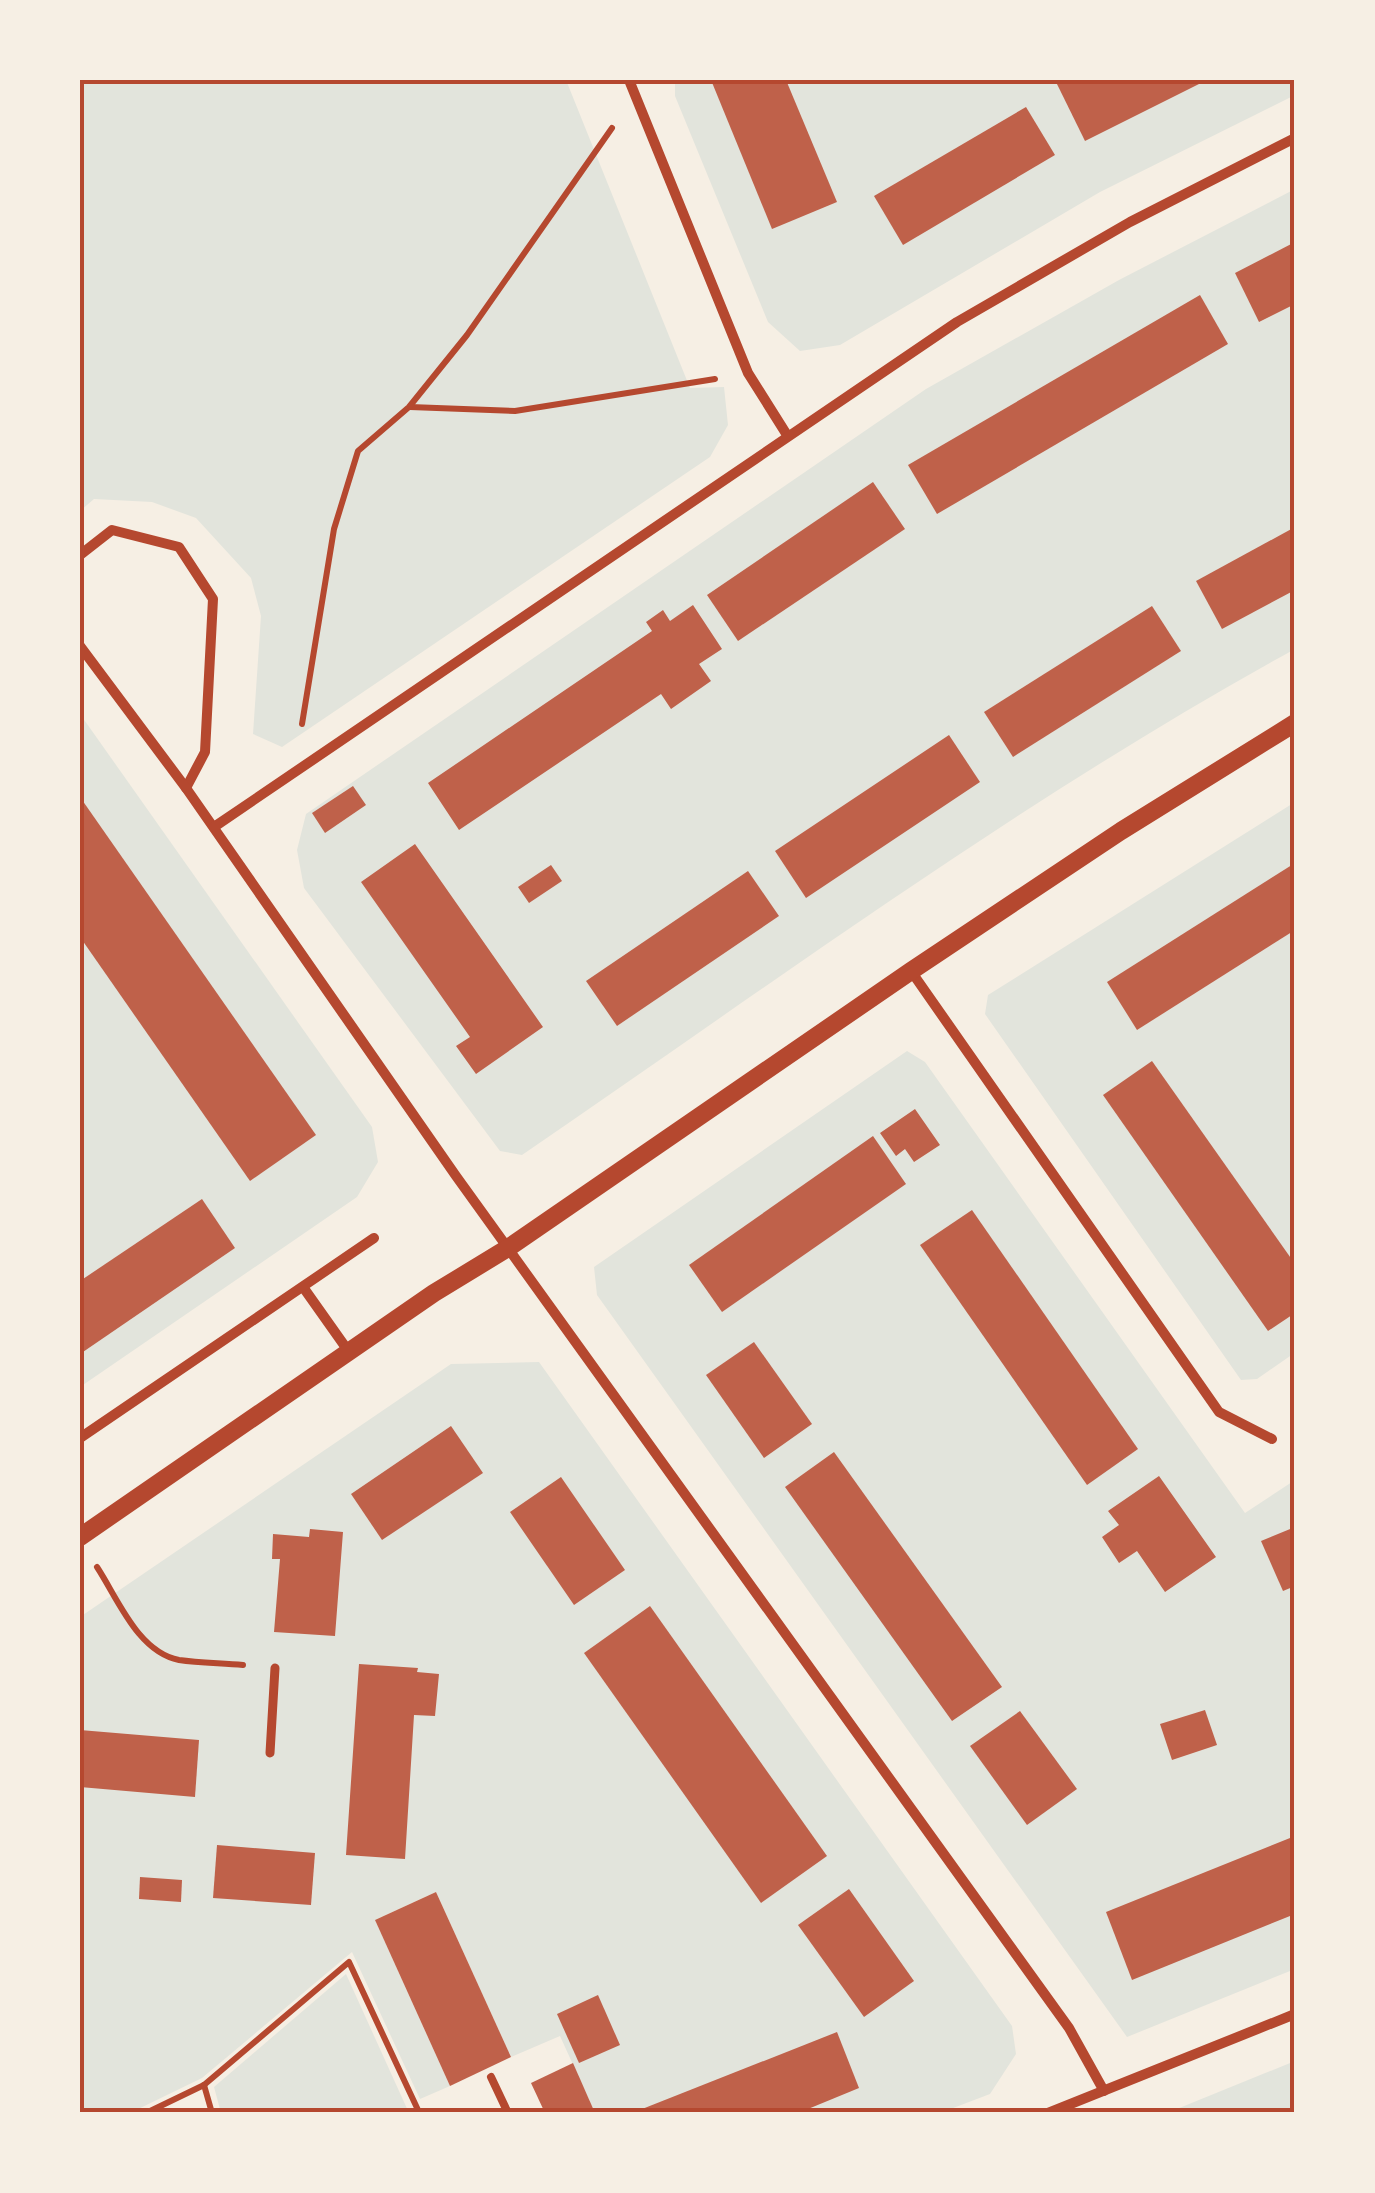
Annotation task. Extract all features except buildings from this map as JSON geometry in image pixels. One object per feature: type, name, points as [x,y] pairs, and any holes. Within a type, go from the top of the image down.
[{"type":"street","points":[[628,80],[748,374],[788,436]]},
{"type":"street","points":[[214,827],[957,322],[1130,222],[1295,138]]},
{"type":"street","points":[[80,556],[112,530],[179,547],[213,598],[205,752],[186,788]]},
{"type":"street","points":[[80,646],[214,827],[508,1248],[1069,2028],[1104,2091]]},
{"type":"street","points":[[80,1536],[912,971],[1122,831],[1295,723]]},
{"type":"street","points":[[912,971],[1219,1412],[1272,1438]]},
{"type":"street","points":[[80,1438],[374,1238]]},
{"type":"street","points":[[302,1286],[350,1353]]},
{"type":"street","points":[[270,1753],[276,1668]]},
{"type":"street","points":[[1048,2113],[1295,2014]]},
{"type":"lane","points":[[491,2076],[508,2113]]},
{"type":"path","points":[[314,756],[300,735],[334,529],[358,450],[409,407],[467,335],[635,96]]},
{"type":"path","points":[[409,407],[515,410],[748,374]]},
{"type":"path","points":[[90,1557],[144,1640],[158,1652],[178,1659],[276,1668]]},
{"type":"path","points":[[146,2113],[204,2085],[349,1962],[418,2110]]},
{"type":"path","points":[[204,2085],[212,2113]]},
{"type":"shaded area","points":[[80,80],[566,80],[690,388],[724,387],[728,425],[710,457],[282,747],[253,734],[261,616],[251,578],[196,518],[152,502],[94,499],[80,511]]},
{"type":"shaded area","points":[[675,80],[1295,80],[1295,95],[1100,192],[840,345],[800,351],[768,322],[675,96]]},
{"type":"shaded area","points":[[1295,189],[1295,649],[1096,766],[998,829],[522,1155],[500,1151],[304,888],[297,850],[306,814],[926,389],[1119,280]]},
{"type":"shaded area","points":[[80,714],[372,1127],[378,1162],[357,1197],[80,1387]]},
{"type":"shaded area","points":[[1295,802],[1295,1357],[1293,1354],[1257,1379],[1241,1380],[985,1014],[988,995]]},
{"type":"shaded area","points":[[907,1051],[925,1062],[1245,1513],[1295,1480],[1295,1969],[1127,2037],[597,1295],[594,1267]]},
{"type":"shaded area","points":[[539,1362],[1012,2026],[1016,2054],[990,2094],[940,2113],[595,2113],[560,2036],[511,2057],[436,1892],[375,1920],[450,2086],[420,2099],[352,1952],[202,2078],[130,2113],[80,2113],[80,1617],[451,1364]]},
{"type":"shaded area","points":[[346,1974],[409,2113],[221,2113],[214,2087]]},
{"type":"shaded area","points":[[1295,2061],[1295,2113],[1167,2113]]}]
